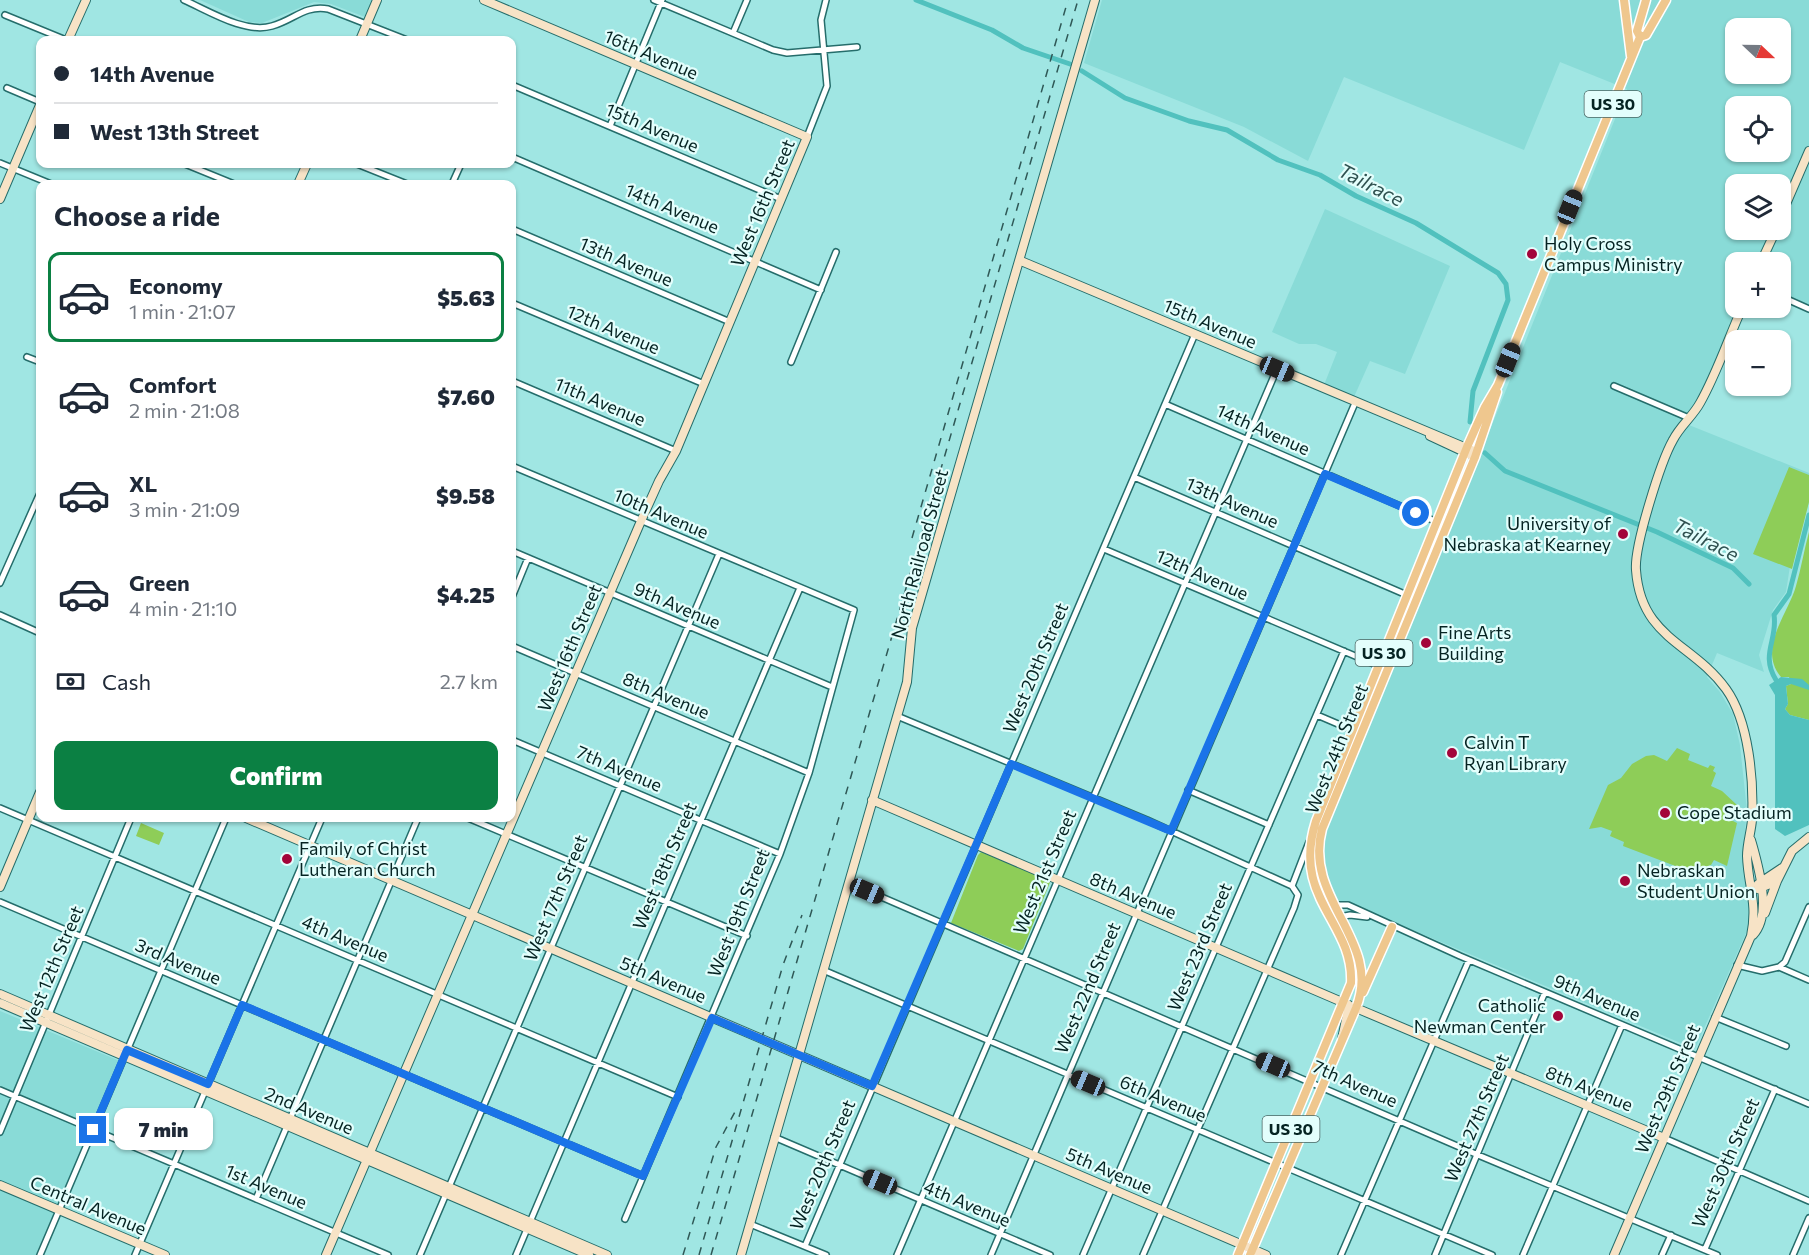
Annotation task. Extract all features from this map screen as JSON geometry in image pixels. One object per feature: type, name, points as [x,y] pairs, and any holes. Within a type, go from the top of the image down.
[{"type":"main road","points":[[1624,0],[1631,58]]},
{"type":"main road","name":"West 24th Street","points":[[1640,37],[1637,31],[1646,0]]},
{"type":"main road","name":"West 24th Street","points":[[1328,906],[1312,876],[1311,837],[1466,450],[1485,407],[1498,385],[1631,58],[1640,37],[1646,35],[1666,0]]},
{"type":"main road","name":"West 24th Street","points":[[1345,1003],[1352,972],[1346,949],[1333,925],[1328,906],[1319,868],[1319,840],[1476,455],[1498,385]]},
{"type":"main road","points":[[1328,906],[1330,914],[1341,921]]},
{"type":"main road","name":"US 30","points":[[1251,1252],[1357,1004],[1363,972],[1360,957],[1341,921]]},
{"type":"main road","points":[[1357,1004],[1392,927]]},
{"type":"main road","name":"US 30","points":[[1238,1255],[1345,1003]]},
{"type":"street","points":[[69,36],[86,0]]},
{"type":"street","points":[[184,0],[255,28],[274,26],[299,12],[316,7],[397,36]]},
{"type":"street","points":[[362,36],[377,0]]},
{"type":"street","name":"16th Avenue","points":[[484,0],[807,137]]},
{"type":"street","points":[[654,0],[787,53],[857,47]]},
{"type":"street","points":[[733,33],[747,0]]},
{"type":"street","name":"West 16th Street","points":[[516,813],[641,521],[659,481],[676,452],[827,86],[821,20],[826,0]]},
{"type":"street","name":"North Railroad Street","points":[[741,1255],[907,682],[912,628],[1021,261],[1095,0]]},
{"type":"street","points":[[610,126],[662,2]]},
{"type":"street","points":[[5,15],[57,36]]},
{"type":"street","name":"15th Avenue","points":[[516,87],[781,199]]},
{"type":"street","points":[[7,88],[36,102]]},
{"type":"street","points":[[0,199],[36,114]]},
{"type":"street","points":[[1791,193],[1809,151]]},
{"type":"street","name":"14th Avenue","points":[[516,159],[821,290]]},
{"type":"street","points":[[0,163],[41,180]]},
{"type":"street","points":[[195,168],[224,180]]},
{"type":"street","points":[[367,168],[396,180]]},
{"type":"street","name":"13th Avenue","points":[[516,231],[730,322]]},
{"type":"street","points":[[791,362],[836,252]]},
{"type":"street","name":"15th Avenue","points":[[1021,261],[1476,455]]},
{"type":"street","points":[[1791,301],[1809,309]]},
{"type":"street","name":"12th Avenue","points":[[516,305],[704,384]]},
{"type":"street","points":[[1738,318],[1699,405],[1665,456],[1641,535],[1635,569],[1641,598],[1650,617],[1665,636],[1719,681],[1732,700],[1742,722],[1752,795],[1751,838],[1762,916]]},
{"type":"street","name":"West 20th Street","points":[[806,1246],[872,1086],[1195,334]]},
{"type":"street","points":[[27,357],[36,360]]},
{"type":"street","name":"West 21st Street","points":[[897,1255],[1277,369]]},
{"type":"street","name":"11th Avenue","points":[[516,383],[676,452]]},
{"type":"street","points":[[1614,386],[1689,418]]},
{"type":"street","name":"West 22nd Street","points":[[991,1255],[1355,403]]},
{"type":"street","name":"14th Avenue","points":[[1165,404],[1437,522],[1444,530]]},
{"type":"street","name":"10th Avenue","points":[[516,468],[854,610]]},
{"type":"street","name":"13th Avenue","points":[[1134,477],[1416,599]]},
{"type":"street","points":[[0,583],[36,502]]},
{"type":"street","name":"12th Avenue","points":[[1104,549],[1388,670]]},
{"type":"street","name":"9th Avenue","points":[[516,553],[832,687]]},
{"type":"street","name":"West 17th Street","points":[[420,1255],[719,554]]},
{"type":"street","points":[[516,587],[528,558]]},
{"type":"street","name":"West 18th Street","points":[[516,1255],[800,588]]},
{"type":"street","name":"West 19th Street","points":[[625,1219],[780,854],[809,772],[854,610]]},
{"type":"street","points":[[0,615],[36,631]]},
{"type":"street","name":"8th Avenue","points":[[516,648],[809,772]]},
{"type":"street","name":"West 23rd Street","points":[[1083,1255],[1344,651]]},
{"type":"street","points":[[1317,715],[1352,730]]},
{"type":"street","points":[[897,716],[1171,831],[1292,886]]},
{"type":"street","name":"7th Avenue","points":[[516,742],[780,854]]},
{"type":"street","points":[[1188,790],[1269,825]]},
{"type":"street","name":"8th Avenue","points":[[872,800],[1345,1003]]},
{"type":"street","points":[[0,887],[36,801]]},
{"type":"street","name":"4th Avenue","points":[[0,808],[678,1097]]},
{"type":"street","name":"West 12th Street","points":[[0,1132],[129,822]]},
{"type":"street","points":[[40,1255],[224,822]]},
{"type":"street","name":"5th Avenue","points":[[255,822],[1162,1210],[1242,1245],[1251,1252],[1266,1255]]},
{"type":"street","points":[[135,1255],[320,822]]},
{"type":"street","points":[[256,1199],[416,822]]},
{"type":"street","points":[[478,822],[747,936]]},
{"type":"street","name":"West 16th Street","points":[[326,1255],[512,822]]},
{"type":"street","name":"West 24th Street","points":[[1143,1255],[1297,899],[1297,892],[1292,886],[1311,837]]},
{"type":"street","points":[[1757,887],[1782,868],[1792,851],[1809,837]]},
{"type":"street","name":"West 29th Street","points":[[1751,936],[1757,931],[1782,868]]},
{"type":"street","points":[[1757,887],[1778,881]]},
{"type":"street","name":"7th Avenue","points":[[849,883],[1478,1155],[1717,1255]]},
{"type":"street","name":"West 29th Street","points":[[1614,1255],[1751,936],[1757,887]]},
{"type":"street","name":"3rd Avenue","points":[[0,902],[643,1176]]},
{"type":"street","name":"9th Avenue","points":[[1328,906],[1348,905],[1392,927],[1807,1103]]},
{"type":"street","points":[[1737,965],[1762,970],[1779,967],[1785,962],[1809,907]]},
{"type":"street","name":"9th Avenue","points":[[1341,921],[1355,915],[1374,919]]},
{"type":"street","points":[[1341,1255],[1469,960]]},
{"type":"street","points":[[1779,967],[1809,980]]},
{"type":"street","name":"6th Avenue","points":[[824,970],[1491,1255]]},
{"type":"street","name":"West 27th Street","points":[[1435,1255],[1545,992]]},
{"type":"street","name":"2nd Avenue","points":[[0,994],[47,1019]]},
{"type":"street","name":"2nd Avenue","points":[[0,1003],[47,1019],[448,1190],[558,1238],[589,1255]]},
{"type":"street","points":[[1342,1039],[1349,1007],[1345,1003]]},
{"type":"street","name":"8th Avenue","points":[[1357,1004],[1434,1041],[1809,1201]]},
{"type":"street","points":[[1715,1017],[1786,1046]]},
{"type":"street","points":[[1523,1255],[1622,1025]]},
{"type":"street","name":"West 30th Street","points":[[1705,1250],[1775,1089]]},
{"type":"street","name":"1st Avenue","points":[[0,1090],[388,1255]]},
{"type":"street","points":[[1807,1103],[1809,1095]]},
{"type":"street","name":"4th Avenue","points":[[774,1137],[1050,1255]]},
{"type":"street","name":"Central Avenue","points":[[0,1185],[165,1255]]},
{"type":"street","points":[[1793,1255],[1809,1218]]},
{"type":"street","points":[[750,1224],[826,1255]]},
{"type":"street","name":"West 30th Street","points":[[1662,1255],[1671,1235]]},
{"type":"street","name":"2nd Avenue","points":[[558,1238],[608,1255]]},
{"type":"shaded area","points":[[200,0],[372,0],[365,17],[331,4],[314,2],[262,23],[249,22]]},
{"type":"shaded area","name":"University of Nebraska at Kearney","points":[[1102,0],[1809,0],[1809,306],[1791,298],[1791,252],[1725,252],[1725,318],[1734,318],[1728,330],[1725,330],[1725,338],[1703,389],[1684,423],[1809,473],[1809,502],[1790,566],[1786,592],[1773,610],[1759,655],[1764,672],[1717,653],[1707,677],[1720,692],[1733,714],[1740,745],[1747,811],[1743,852],[1750,917],[1747,931],[1695,1049],[1353,905],[1344,902],[1335,904],[1322,878],[1319,840],[1405,641],[1627,89],[1560,62],[1524,150],[1344,77],[1308,161],[1244,127],[1084,63]]},
{"type":"shaded area","points":[[1325,209],[1450,266],[1405,374],[1370,361],[1354,397],[1324,385],[1337,352],[1316,344],[1299,344],[1272,332]]},
{"type":"shaded area","points":[[1781,677],[1802,679],[1809,685],[1809,690],[1791,684],[1786,686],[1788,704],[1785,709],[1790,715],[1809,720],[1809,825],[1785,836],[1775,829],[1775,695],[1769,685]]},
{"type":"shaded area","points":[[0,1011],[120,1061],[36,1255],[0,1255]]},
{"type":"green space","points":[[1789,467],[1809,475],[1809,502],[1792,569],[1753,554]]},
{"type":"green space","points":[[1809,532],[1809,720],[1790,715],[1785,709],[1788,704],[1786,686],[1791,684],[1789,677],[1781,677],[1774,666],[1772,655],[1776,631],[1796,586]]},
{"type":"green space","name":"Cope Stadium","points":[[1677,748],[1690,754],[1688,760],[1708,768],[1710,765],[1715,767],[1713,771],[1716,773],[1711,786],[1722,791],[1737,805],[1731,820],[1737,823],[1727,866],[1714,860],[1711,865],[1691,872],[1623,846],[1624,842],[1610,836],[1612,831],[1601,827],[1589,829],[1608,785],[1621,778],[1632,764],[1646,756],[1654,755],[1667,761]]},
{"type":"green space","points":[[141,823],[164,833],[159,845],[136,836]]},
{"type":"green space","points":[[981,852],[1051,880],[1023,949],[1019,951],[951,923]]},
{"type":"waterway","name":"Tailrace","points":[[916,0],[992,30],[1023,48],[1070,64]]},
{"type":"waterway","name":"Tailrace","points":[[1082,71],[1125,98],[1189,121],[1227,130],[1278,160],[1320,175],[1356,196],[1416,223],[1498,273],[1506,284],[1508,300],[1473,391],[1470,422]]},
{"type":"waterway","name":"Tailrace","points":[[1485,453],[1505,471],[1657,532],[1733,568],[1749,584]]},
{"type":"waterway","points":[[1776,680],[1771,671],[1769,655],[1774,632],[1774,615],[1789,594],[1809,515]]},
{"type":"railway","points":[[912,538],[1068,0]]},
{"type":"railway","points":[[711,1255],[1078,0]]},
{"type":"railway","points":[[699,1255],[783,965],[802,915]]},
{"type":"railway","points":[[683,1255],[716,1147],[736,1110]]},
{"type":"place","name":"Holy Cross Campus Ministry","points":[[1532,254]]},
{"type":"place","name":"University of Nebraska at Kearney","points":[[1623,534]]},
{"type":"place","name":"Fine Arts Building","points":[[1426,643]]},
{"type":"place","name":"Calvin T Ryan Library","points":[[1452,753]]},
{"type":"place","name":"Cope Stadium","points":[[1665,813]]},
{"type":"place","name":"Family of Christ Lutheran Church","points":[[287,859]]},
{"type":"place","name":"Nebraskan Student Union","points":[[1625,881]]},
{"type":"place","name":"Catholic Newman Center","points":[[1558,1016]]},
{"type":"route","points":[[93,1130],[127,1050],[208,1084],[242,1005],[643,1176],[712,1018],[872,1086],[1011,764],[1171,831],[1325,474],[1416,513]]}]
